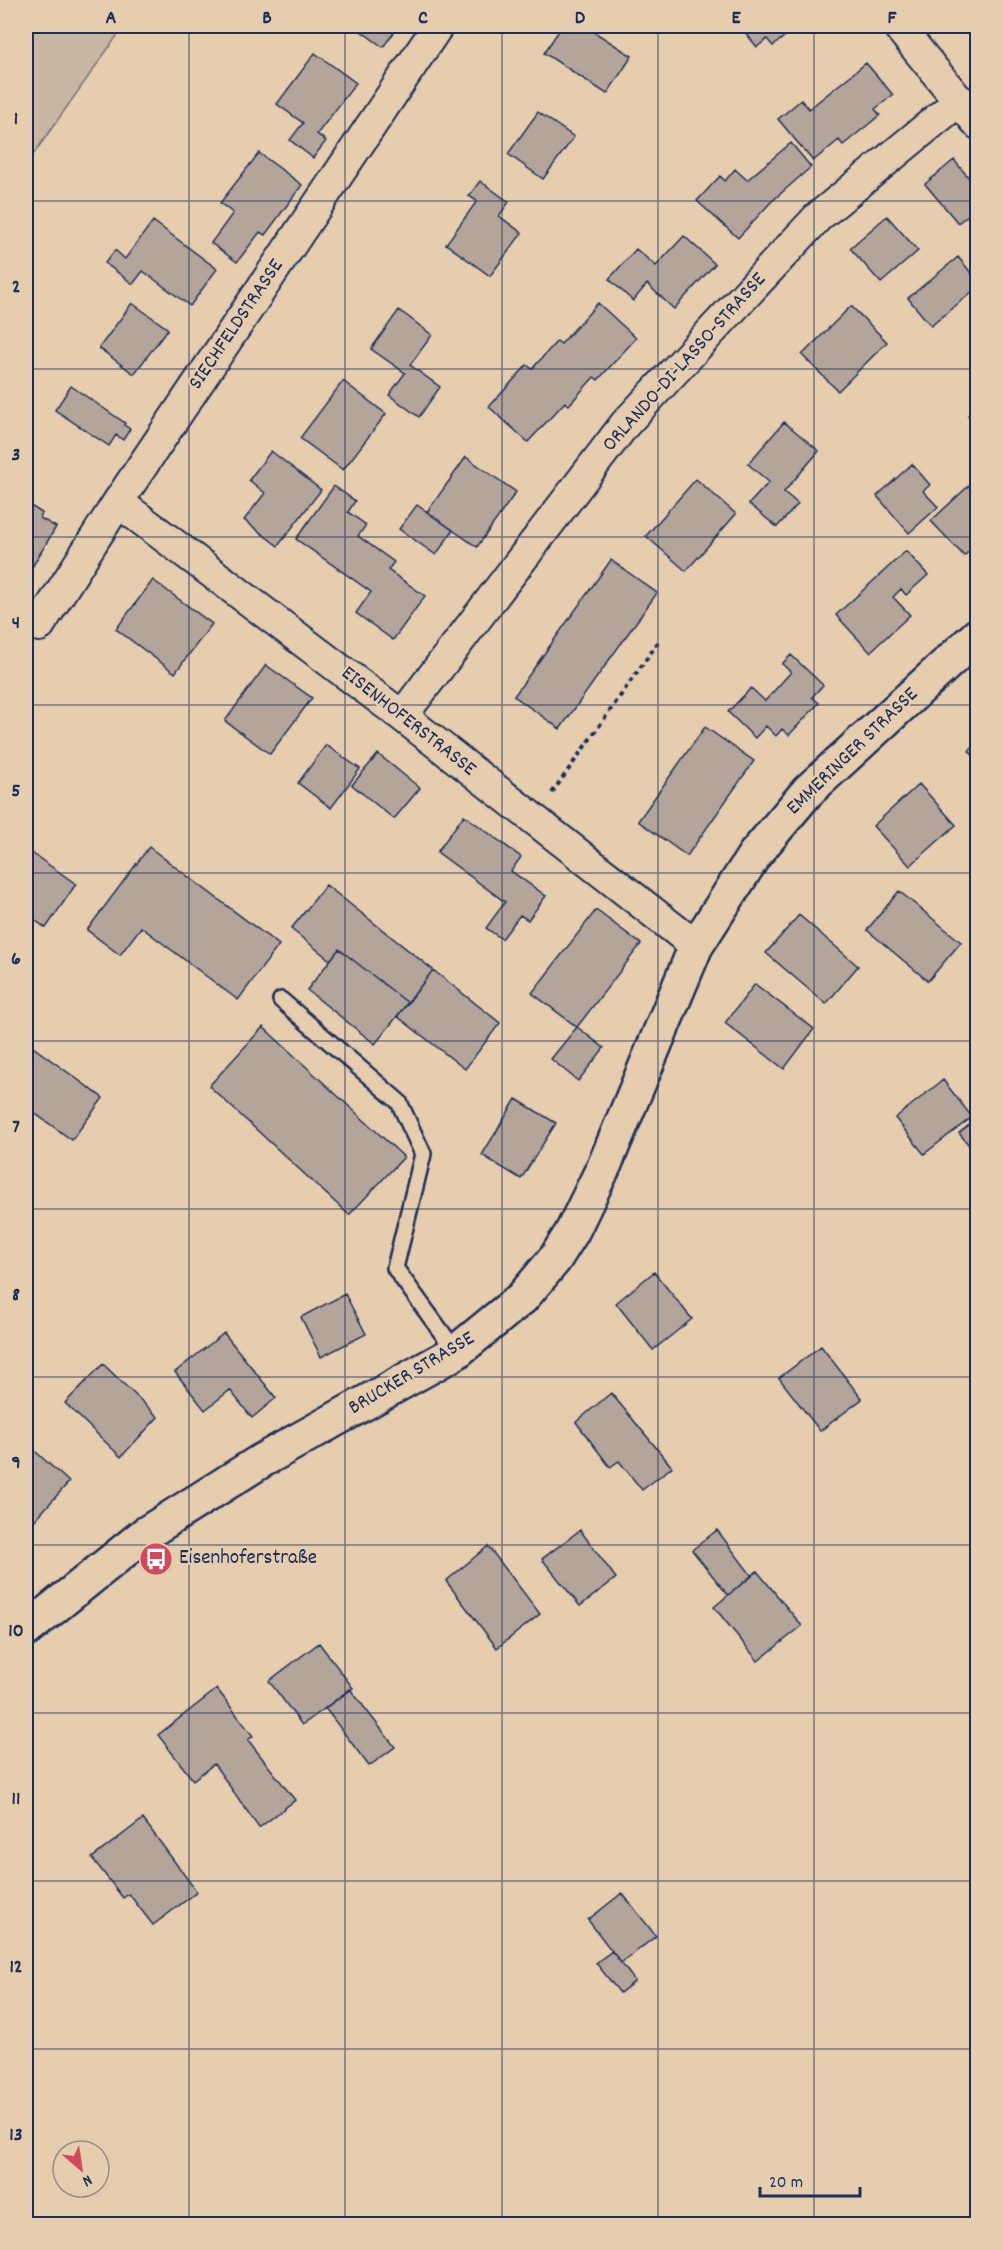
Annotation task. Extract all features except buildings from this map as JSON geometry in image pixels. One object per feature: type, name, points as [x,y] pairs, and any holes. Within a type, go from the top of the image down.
[{"type":"street","name":"SIECHFELDSTRASSE","points":[[39,626],[118,502],[438,26]]},
{"type":"street","points":[[898,26],[978,124]]},
{"type":"street","name":"ORLANDO-DI-LASSO-STRASSE","points":[[402,716],[625,424],[818,218],[960,100]]},
{"type":"street","name":"EISENHOFERSTRASSE","points":[[118,502],[402,716],[696,946]]},
{"type":"street","name":"EMMERINGER STRASSE","points":[[672,1005],[696,946],[755,854],[808,791],[978,635]]},
{"type":"street","name":"BRUCKER STRASSE","points":[[26,1630],[152,1529],[261,1461],[456,1352],[522,1298],[555,1260],[572,1232],[605,1164],[672,1005]]},
{"type":"lane","points":[[281,1000],[399,1102],[423,1154],[395,1268],[456,1352]]},
{"type":"path","points":[[534,819],[659,641]]},
{"type":"shaded area","points":[[26,26],[124,26],[26,165]]},
{"type":"place","name":"Eisenhoferstraße","points":[[156,1559]]}]
